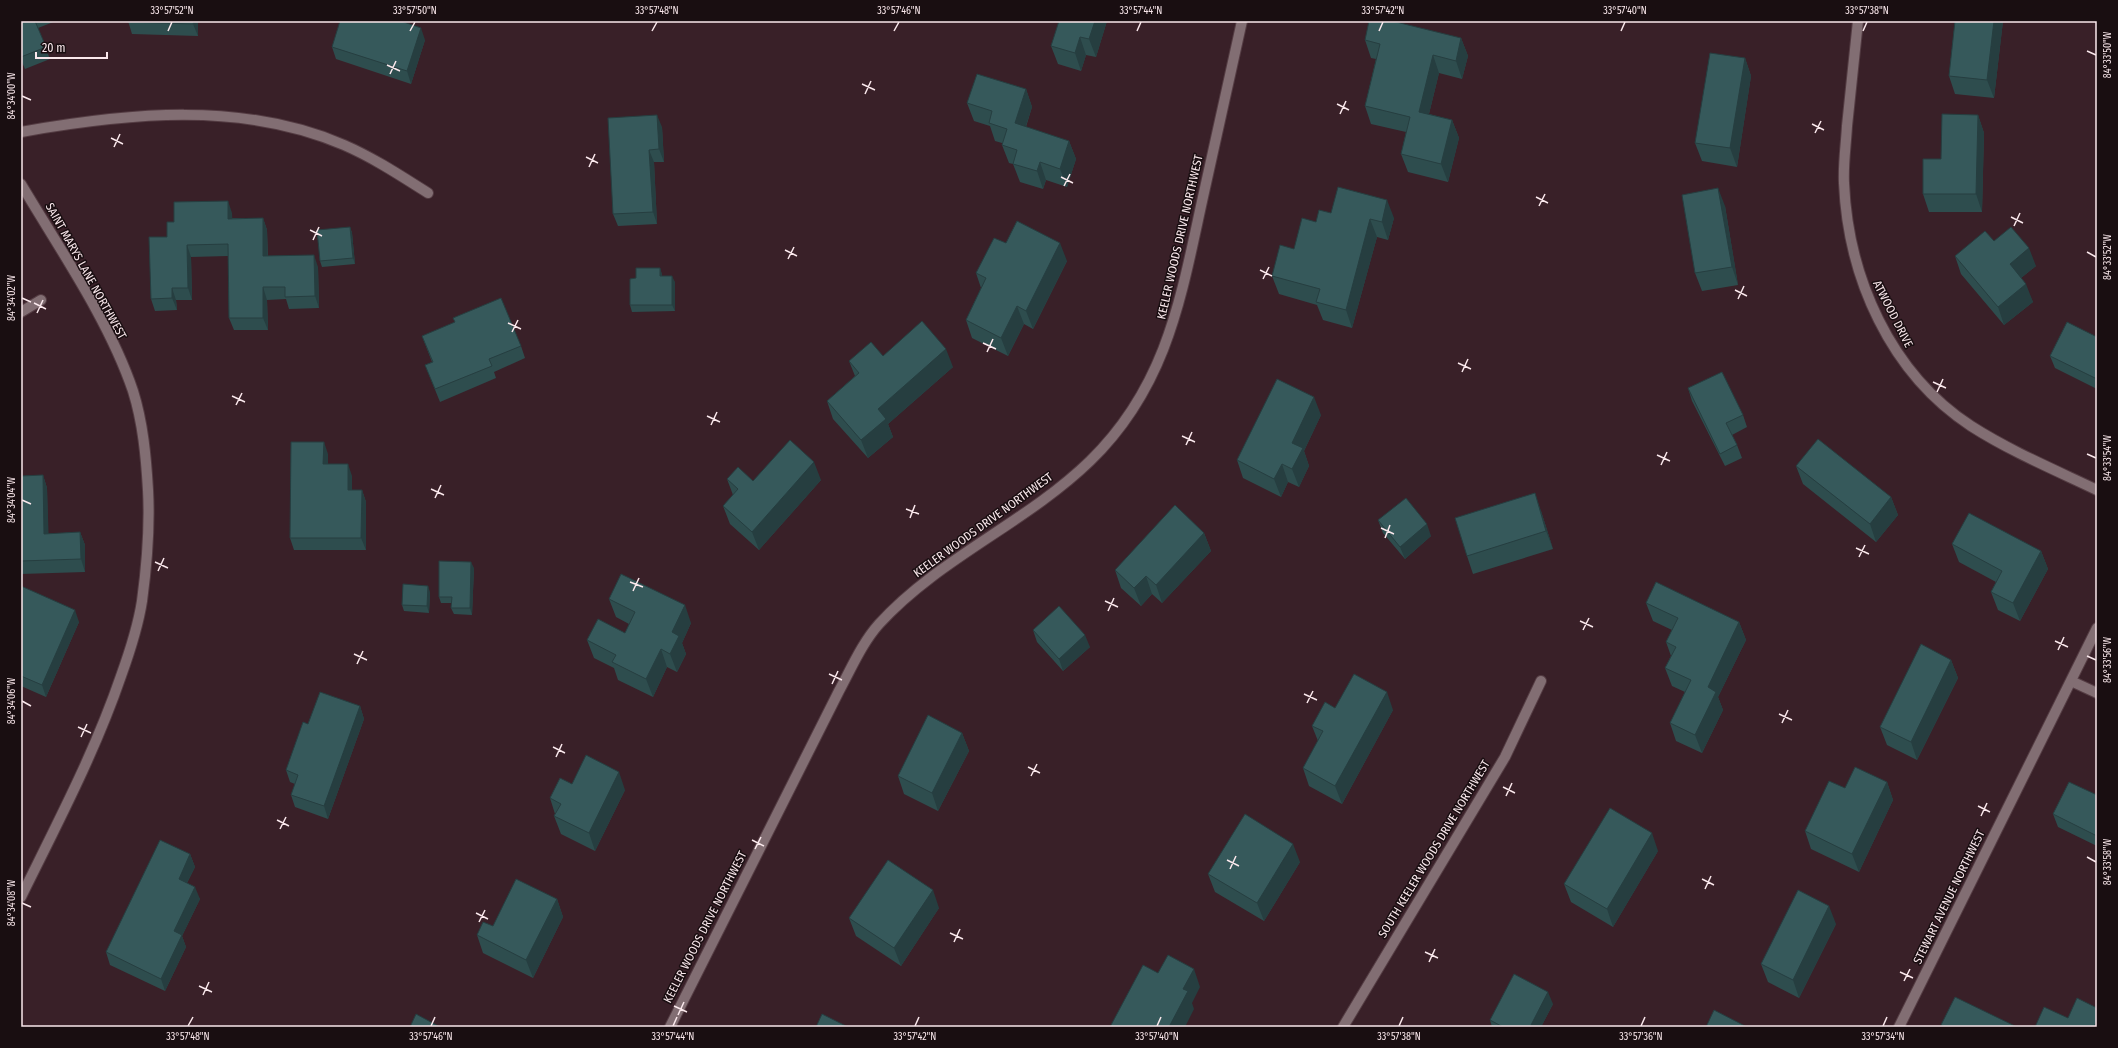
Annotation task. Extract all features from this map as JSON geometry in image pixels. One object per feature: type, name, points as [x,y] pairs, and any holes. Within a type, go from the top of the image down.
[{"type":"street","name":"KEELER WOODS DRIVE NORTHWEST","points":[[670,1027],[838,691],[857,657],[877,626],[919,588],[1063,485],[1090,460],[1112,436],[1146,388],[1166,346],[1181,298],[1242,21]]},
{"type":"street","name":"ATWOOD DRIVE","points":[[1858,21],[1844,183],[1857,269],[1876,313],[1897,352],[1910,369],[1932,393],[1969,425],[1997,442],[2097,490]]},
{"type":"street","points":[[21,132],[74,124],[172,114],[235,116],[277,122],[344,145],[374,160],[428,193]]},
{"type":"street","name":"SAINT MARYS LANE NORTHWEST","points":[[21,184],[92,304],[132,389],[144,434],[149,522],[142,602],[132,646],[115,694],[91,753],[21,897]]},
{"type":"street","points":[[21,312],[41,300]]},
{"type":"street","name":"STEWART AVENUE NORTHWEST","points":[[1899,1027],[2097,628]]},
{"type":"street","points":[[2071,681],[2097,693]]},
{"type":"street","name":"SOUTH KEELER WOODS DRIVE NORTHWEST","points":[[1342,1027],[1505,757],[1542,682]]},
{"type":"building","points":[[21,21],[35,21],[46,47],[21,57]]},
{"type":"building","points":[[128,21],[194,21],[193,24]]},
{"type":"building","points":[[340,21],[401,21],[421,28],[407,71],[332,47]]},
{"type":"building","points":[[1059,21],[1095,21],[1089,39],[1080,37],[1075,53],[1051,46]]},
{"type":"building","points":[[1369,21],[1392,21],[1461,38],[1456,61],[1433,55],[1419,112],[1452,120],[1441,164],[1401,154],[1410,117],[1365,106],[1380,44],[1365,40]]},
{"type":"building","points":[[1955,21],[1994,21],[1987,80],[1949,76]]},
{"type":"building","points":[[1710,53],[1745,58],[1730,148],[1695,143]]},
{"type":"building","points":[[977,74],[1026,89],[1015,123],[1069,141],[1060,169],[1040,162],[1037,171],[1013,164],[1017,150],[1002,145],[1007,129],[989,123],[992,111],[967,103]]},
{"type":"building","points":[[1942,114],[1978,115],[1976,194],[1923,194],[1923,159],[1941,159]]},
{"type":"building","points":[[657,115],[659,149],[649,150],[653,212],[613,214],[608,118]]},
{"type":"building","points":[[1338,187],[1387,200],[1382,222],[1370,219],[1346,310],[1316,302],[1320,289],[1272,276],[1280,245],[1294,249],[1302,218],[1316,222],[1319,210],[1331,213]]},
{"type":"building","points":[[1718,188],[1732,267],[1695,273],[1682,195]]},
{"type":"building","points":[[228,201],[228,219],[263,218],[263,256],[314,255],[315,296],[285,297],[285,287],[263,287],[263,318],[229,318],[228,244],[187,245],[188,288],[172,288],[172,298],[151,299],[149,237],[167,237],[167,222],[174,222],[174,202]]},
{"type":"building","points":[[1017,221],[1060,243],[1026,311],[1017,306],[1001,338],[966,320],[986,278],[976,273],[994,238],[1006,243]]},
{"type":"building","points":[[350,227],[353,258],[320,261],[317,230]]},
{"type":"building","points":[[2011,227],[2029,248],[2010,264],[2026,284],[1998,307],[1955,256],[1985,231],[1994,241]]},
{"type":"building","points":[[636,268],[660,268],[660,276],[672,276],[672,305],[630,305],[630,279],[636,278]]},
{"type":"building","points":[[501,298],[521,346],[489,359],[492,366],[435,389],[425,365],[433,362],[422,336],[455,322],[453,318]]},
{"type":"building","points":[[922,321],[946,349],[878,409],[886,419],[861,440],[827,401],[859,373],[849,361],[871,342],[883,356]]},
{"type":"building","points":[[2067,322],[2097,337],[2097,379],[2050,356]]},
{"type":"building","points":[[1722,372],[1743,415],[1726,423],[1737,445],[1720,454],[1688,388]]},
{"type":"building","points":[[1277,379],[1314,397],[1292,443],[1303,448],[1292,469],[1282,464],[1274,479],[1237,460]]},
{"type":"building","points":[[1818,439],[1891,497],[1870,524],[1796,466]]},
{"type":"building","points":[[790,440],[814,462],[752,532],[723,506],[738,489],[727,479],[738,467],[753,481]]},
{"type":"building","points":[[291,442],[324,442],[323,464],[348,464],[348,490],[362,490],[361,538],[290,538]]},
{"type":"building","points":[[43,475],[44,534],[80,532],[81,559],[21,561],[21,476]]},
{"type":"building","points":[[1535,493],[1546,531],[1467,556],[1455,518]]},
{"type":"building","points":[[1406,498],[1427,524],[1400,547],[1378,520]]},
{"type":"building","points":[[1175,505],[1204,533],[1156,585],[1146,576],[1134,588],[1115,570]]},
{"type":"building","points":[[1969,513],[2041,551],[2013,603],[1991,592],[2002,571],[1952,544]]},
{"type":"building","points":[[439,561],[471,562],[470,608],[451,608],[452,597],[439,597]]},
{"type":"building","points":[[621,574],[685,605],[672,632],[679,636],[670,654],[661,649],[646,679],[612,662],[616,655],[587,640],[598,619],[625,633],[635,612],[609,599]]},
{"type":"building","points":[[1656,582],[1739,622],[1708,687],[1716,692],[1695,735],[1670,723],[1691,680],[1665,668],[1676,647],[1666,642],[1678,618],[1646,603]]},
{"type":"building","points":[[403,584],[428,586],[427,606],[402,605]]},
{"type":"building","points":[[21,586],[75,610],[42,685],[21,676]]},
{"type":"building","points":[[1059,606],[1085,635],[1059,659],[1033,630]]},
{"type":"building","points":[[1921,644],[1951,660],[1911,742],[1880,727]]},
{"type":"building","points":[[1354,674],[1387,692],[1335,786],[1303,768],[1323,731],[1312,726],[1325,702],[1335,708]]},
{"type":"building","points":[[320,692],[360,706],[324,806],[291,795],[298,775],[286,770],[303,722],[308,724]]},
{"type":"building","points":[[928,715],[962,733],[932,793],[898,776]]},
{"type":"building","points":[[586,755],[619,772],[589,833],[554,816],[561,804],[550,798],[560,778],[572,784]]},
{"type":"building","points":[[1855,767],[1887,782],[1852,854],[1805,831],[1829,781],[1845,788]]},
{"type":"building","points":[[2069,782],[2097,795],[2097,836],[2053,814]]},
{"type":"building","points":[[1610,808],[1652,833],[1607,909],[1564,884]]},
{"type":"building","points":[[1245,814],[1293,844],[1257,903],[1208,874]]},
{"type":"building","points":[[160,840],[190,854],[179,879],[195,887],[174,931],[182,935],[161,979],[106,952]]},
{"type":"building","points":[[888,860],[933,890],[894,948],[849,918]]},
{"type":"building","points":[[516,879],[557,899],[526,960],[477,935],[483,922],[493,926]]},
{"type":"building","points":[[1798,890],[1829,906],[1793,980],[1761,964]]},
{"type":"building","points":[[1168,955],[1194,969],[1183,989],[1188,991],[1169,1027],[1110,1027],[1143,965],[1158,973]]},
{"type":"building","points":[[1514,974],[1548,992],[1530,1027],[1503,1027],[1490,1020]]},
{"type":"building","points":[[1955,997],[2017,1027],[1945,1027],[1941,1025]]},
{"type":"building","points":[[2077,998],[2097,1008],[2097,1020],[2094,1027],[2035,1027],[2044,1007],[2068,1018]]},
{"type":"building","points":[[1714,1010],[1747,1027],[1706,1027]]},
{"type":"building","points":[[416,1014],[440,1027],[410,1027]]},
{"type":"building","points":[[822,1014],[848,1027],[816,1027]]}]
